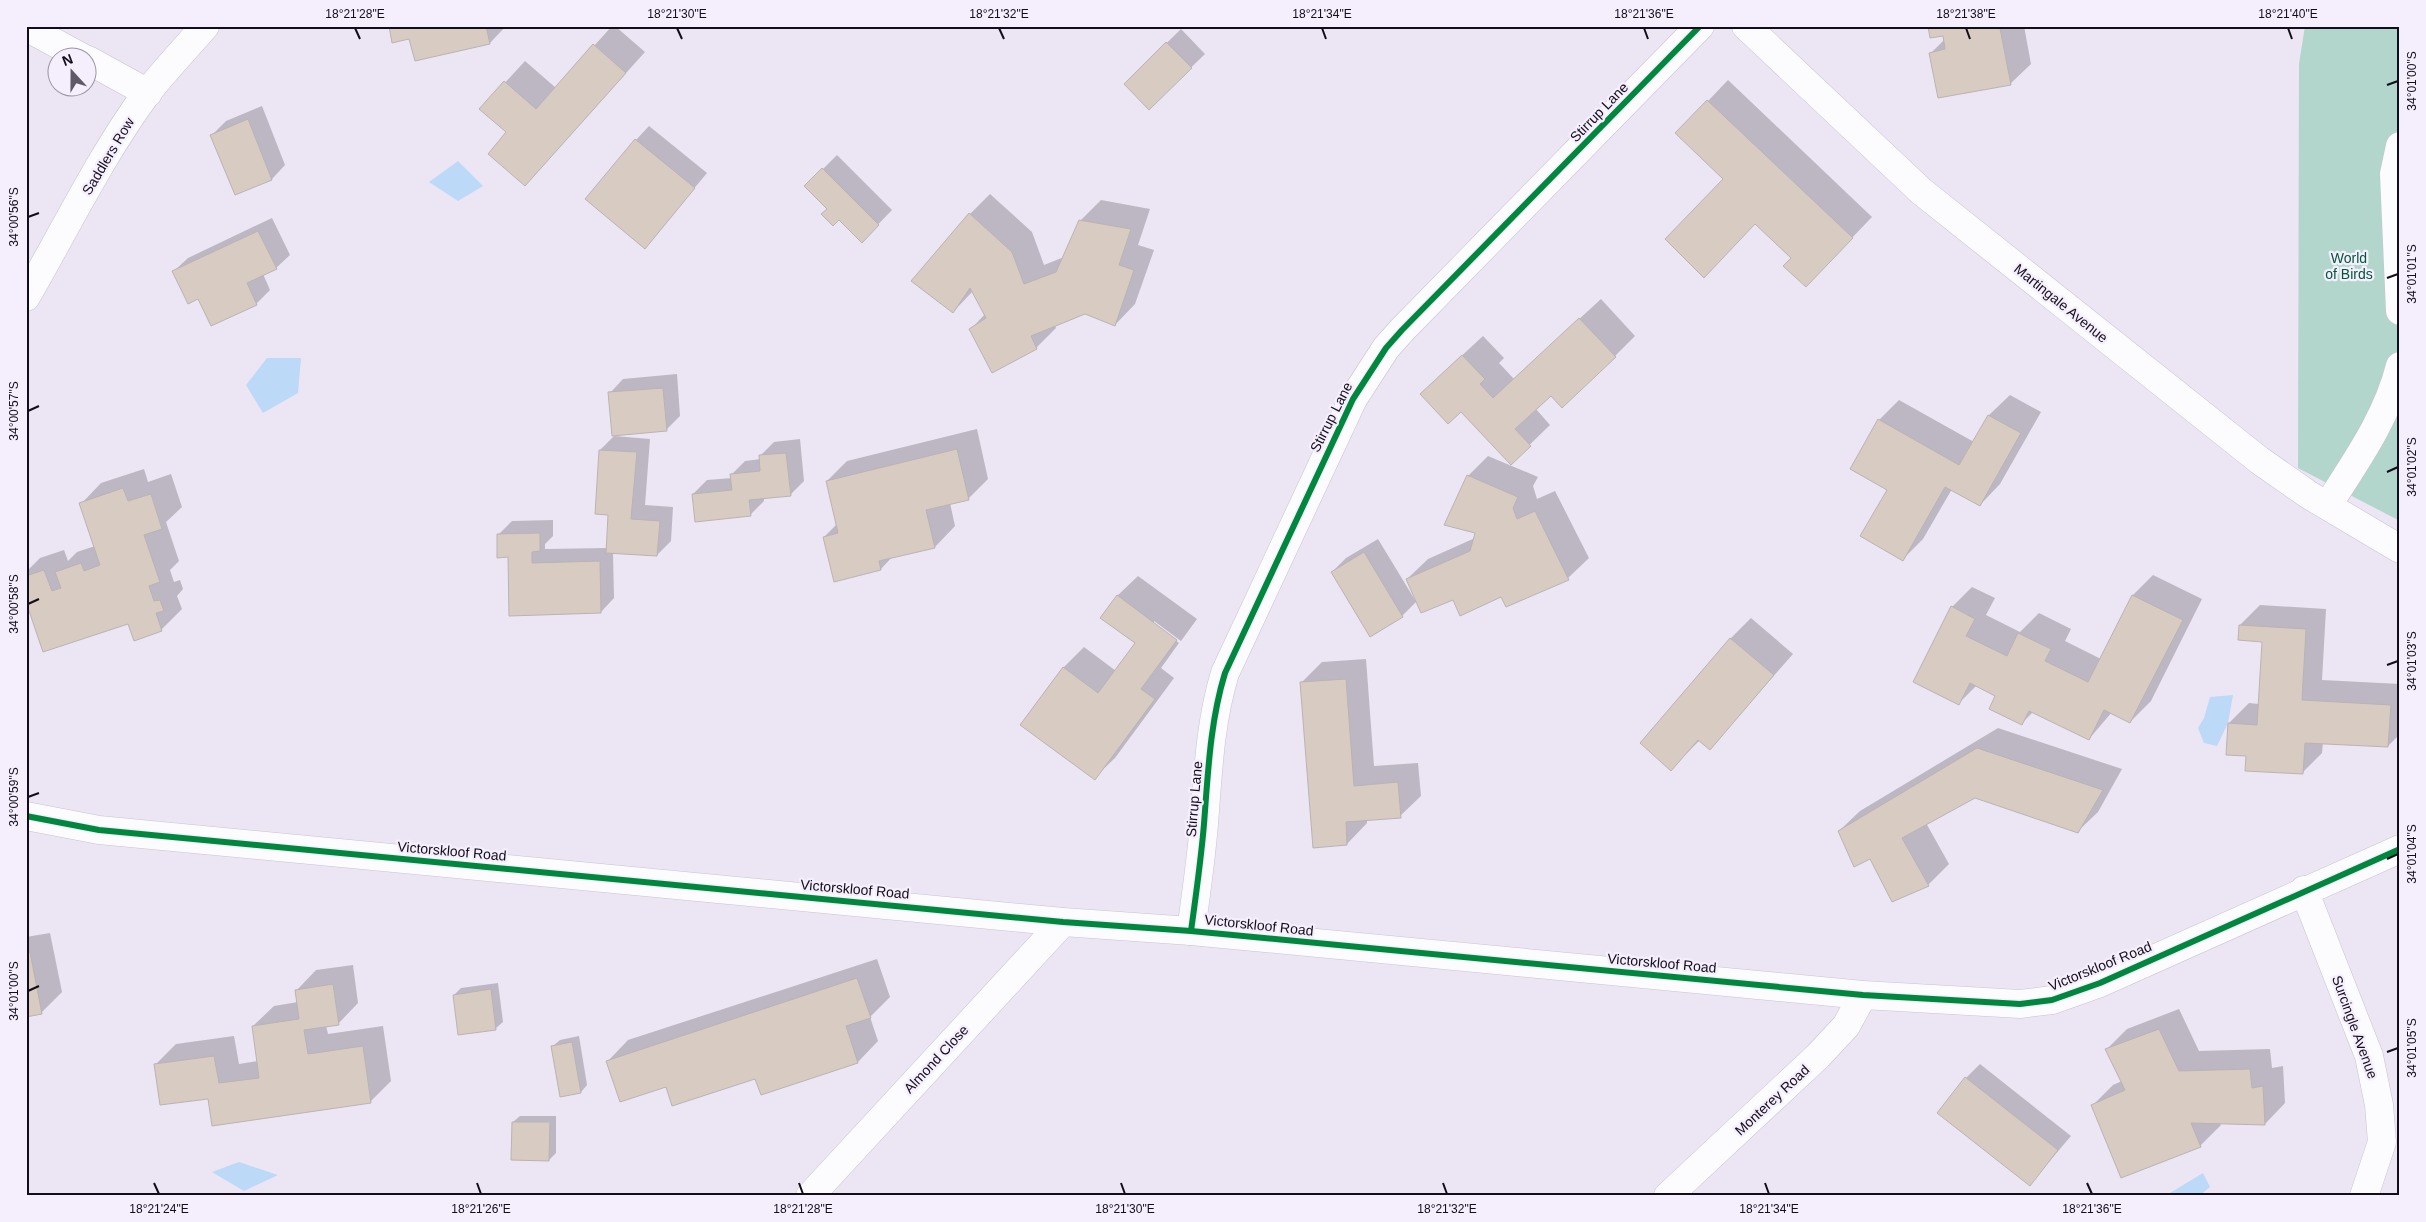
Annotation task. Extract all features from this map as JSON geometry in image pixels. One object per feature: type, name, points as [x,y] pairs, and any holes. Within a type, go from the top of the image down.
[{"type":"street","name":"Saddlers Row","points":[[26,297],[114,144],[148,92],[205,26]]},
{"type":"street","name":"Stirrup Lane","points":[[1191,931],[1202,850],[1212,732],[1217,698],[1224,673],[1353,399],[1386,348],[1402,330],[1700,26]]},
{"type":"street","name":"Martingale Avenue","points":[[1746,26],[1921,191],[2259,460],[2328,506],[2400,549]]},
{"type":"street","points":[[26,27],[65,48]]},
{"type":"street","points":[[98,65],[148,92]]},
{"type":"street","points":[[2400,146],[2394,174],[2400,311]]},
{"type":"street","points":[[2328,506],[2370,440],[2390,399],[2400,366]]},
{"type":"street","name":"Victorskloof Road","points":[[26,816],[99,830],[1063,922],[1191,931],[1863,994],[2020,1004],[2052,1000],[2100,983],[2304,890],[2400,849]]},
{"type":"street","name":"Surcingle Avenue","points":[[2304,890],[2369,1056],[2376,1085],[2382,1142],[2364,1196]]},
{"type":"street","name":"Almond Close","points":[[810,1196],[1063,922]]},
{"type":"street","name":"Monterey Road","points":[[1668,1196],[1818,1056],[1846,1026],[1863,994]]},
{"type":"green space","name":"World of Birds","points":[[2305,26],[2400,26],[2400,521],[2298,468],[2299,64]]},
{"type":"water","points":[[458,161],[483,186],[458,201],[429,182]]},
{"type":"water","points":[[267,358],[301,358],[298,393],[263,413],[246,385]]},
{"type":"water","points":[[2233,695],[2228,723],[2217,746],[2204,743],[2198,728],[2204,718],[2210,697]]},
{"type":"water","points":[[239,1162],[278,1175],[244,1191],[212,1172]]},
{"type":"water","points":[[2203,1173],[2210,1187],[2199,1196],[2165,1196]]},
{"type":"building","points":[[389,26],[486,26],[490,44],[415,61],[409,39],[392,43]]},
{"type":"building","points":[[1928,26],[2011,26],[2000,28],[2011,85],[1938,98],[1929,53],[1945,49],[1943,36],[1930,38]]},
{"type":"building","points":[[1166,42],[1192,68],[1149,110],[1124,84]]},
{"type":"building","points":[[593,44],[626,73],[525,186],[488,154],[506,132],[479,109],[504,81],[536,109]]},
{"type":"building","points":[[1707,100],[1853,238],[1806,287],[1783,266],[1791,258],[1755,224],[1704,278],[1665,239],[1723,179],[1675,133]]},
{"type":"building","points":[[248,119],[272,180],[235,195],[210,135]]},
{"type":"building","points":[[635,139],[695,188],[645,249],[585,199]]},
{"type":"building","points":[[822,168],[879,225],[862,243],[839,220],[833,226],[821,214],[827,209],[804,186]]},
{"type":"building","points":[[969,213],[1012,252],[1024,284],[1056,272],[1079,220],[1131,229],[1119,265],[1134,270],[1115,326],[1085,314],[1031,336],[1037,349],[992,373],[969,329],[986,318],[970,288],[953,313],[911,281]]},
{"type":"building","points":[[258,231],[277,269],[247,283],[257,305],[211,326],[198,299],[188,304],[172,271]]},
{"type":"building","points":[[1579,318],[1616,357],[1562,408],[1551,396],[1515,429],[1531,446],[1511,465],[1461,412],[1448,424],[1420,394],[1462,355],[1485,379],[1480,384],[1493,398]]},
{"type":"building","points":[[663,388],[667,431],[612,436],[608,392]]},
{"type":"building","points":[[1988,415],[2021,433],[1980,506],[1945,487],[1903,561],[1860,536],[1887,490],[1850,469],[1878,419],[1959,465]]},
{"type":"building","points":[[957,449],[969,500],[926,510],[935,548],[879,561],[881,570],[834,582],[823,537],[838,533],[826,481]]},
{"type":"building","points":[[599,450],[637,452],[631,519],[660,521],[657,556],[606,553],[608,515],[595,514]]},
{"type":"building","points":[[786,453],[791,496],[749,500],[751,516],[695,522],[692,494],[732,490],[730,474],[760,471],[759,455]]},
{"type":"building","points":[[1467,475],[1518,497],[1513,508],[1517,519],[1535,511],[1569,580],[1506,607],[1501,597],[1460,616],[1453,600],[1421,613],[1406,579],[1470,551],[1475,533],[1444,525]]},
{"type":"building","points":[[123,488],[128,501],[151,494],[162,529],[144,535],[160,582],[149,586],[154,601],[160,600],[164,611],[156,613],[162,631],[134,641],[128,624],[43,652],[26,602],[26,576],[44,570],[52,591],[61,588],[55,572],[81,563],[84,571],[100,565],[79,503]]},
{"type":"building","points":[[540,533],[540,551],[532,552],[532,563],[600,561],[601,613],[509,616],[508,557],[497,558],[497,534]]},
{"type":"building","points":[[1364,552],[1403,617],[1370,637],[1331,572]]},
{"type":"building","points":[[1117,595],[1177,640],[1141,689],[1155,699],[1095,780],[1020,725],[1063,667],[1098,693],[1135,643],[1100,618]]},
{"type":"building","points":[[2132,595],[2183,620],[2130,723],[2104,710],[2089,740],[2029,711],[2022,725],[1989,709],[1995,696],[1970,683],[1959,705],[1913,682],[1951,606],[1975,619],[1966,636],[2007,656],[2018,633],[2051,649],[2045,661],[2088,682]]},
{"type":"building","points":[[2239,625],[2306,629],[2302,700],[2391,705],[2388,747],[2305,743],[2303,774],[2245,771],[2246,756],[2226,755],[2228,723],[2257,725],[2262,642],[2238,640]]},
{"type":"building","points":[[1730,638],[1774,675],[1710,750],[1698,740],[1671,771],[1640,743]]},
{"type":"building","points":[[1346,679],[1354,786],[1398,782],[1401,818],[1346,822],[1347,845],[1313,848],[1300,682]]},
{"type":"building","points":[[1977,748],[2103,790],[2078,833],[1975,798],[1902,838],[1929,886],[1892,902],[1870,859],[1854,867],[1838,831]]},
{"type":"building","points":[[30,952],[42,1014],[26,1017],[26,953]]},
{"type":"building","points":[[857,978],[871,1018],[846,1026],[858,1063],[761,1095],[755,1079],[672,1106],[666,1087],[620,1102],[606,1061]]},
{"type":"building","points":[[333,984],[339,1025],[304,1030],[308,1054],[363,1046],[371,1103],[212,1126],[208,1099],[160,1105],[154,1064],[214,1056],[219,1083],[259,1078],[252,1026],[299,1019],[295,990]]},
{"type":"building","points":[[491,989],[496,1030],[458,1035],[453,995]]},
{"type":"building","points":[[2159,1029],[2179,1071],[2250,1069],[2252,1088],[2263,1086],[2265,1125],[2191,1123],[2201,1147],[2121,1178],[2091,1105],[2125,1090],[2105,1049]]},
{"type":"building","points":[[572,1042],[581,1093],[560,1097],[551,1046]]},
{"type":"building","points":[[1965,1077],[2058,1150],[2030,1186],[1937,1113]]},
{"type":"building","points":[[512,1122],[550,1122],[549,1161],[511,1160]]},
{"type":"cycle path","points":[[1191,931],[1213,729],[1225,673],[1353,399],[1386,348],[1402,330],[1700,26]]},
{"type":"cycle path","points":[[26,816],[99,830],[1063,922],[1191,931],[1863,995],[2020,1004],[2052,1000],[2100,983],[2400,849]]}]
